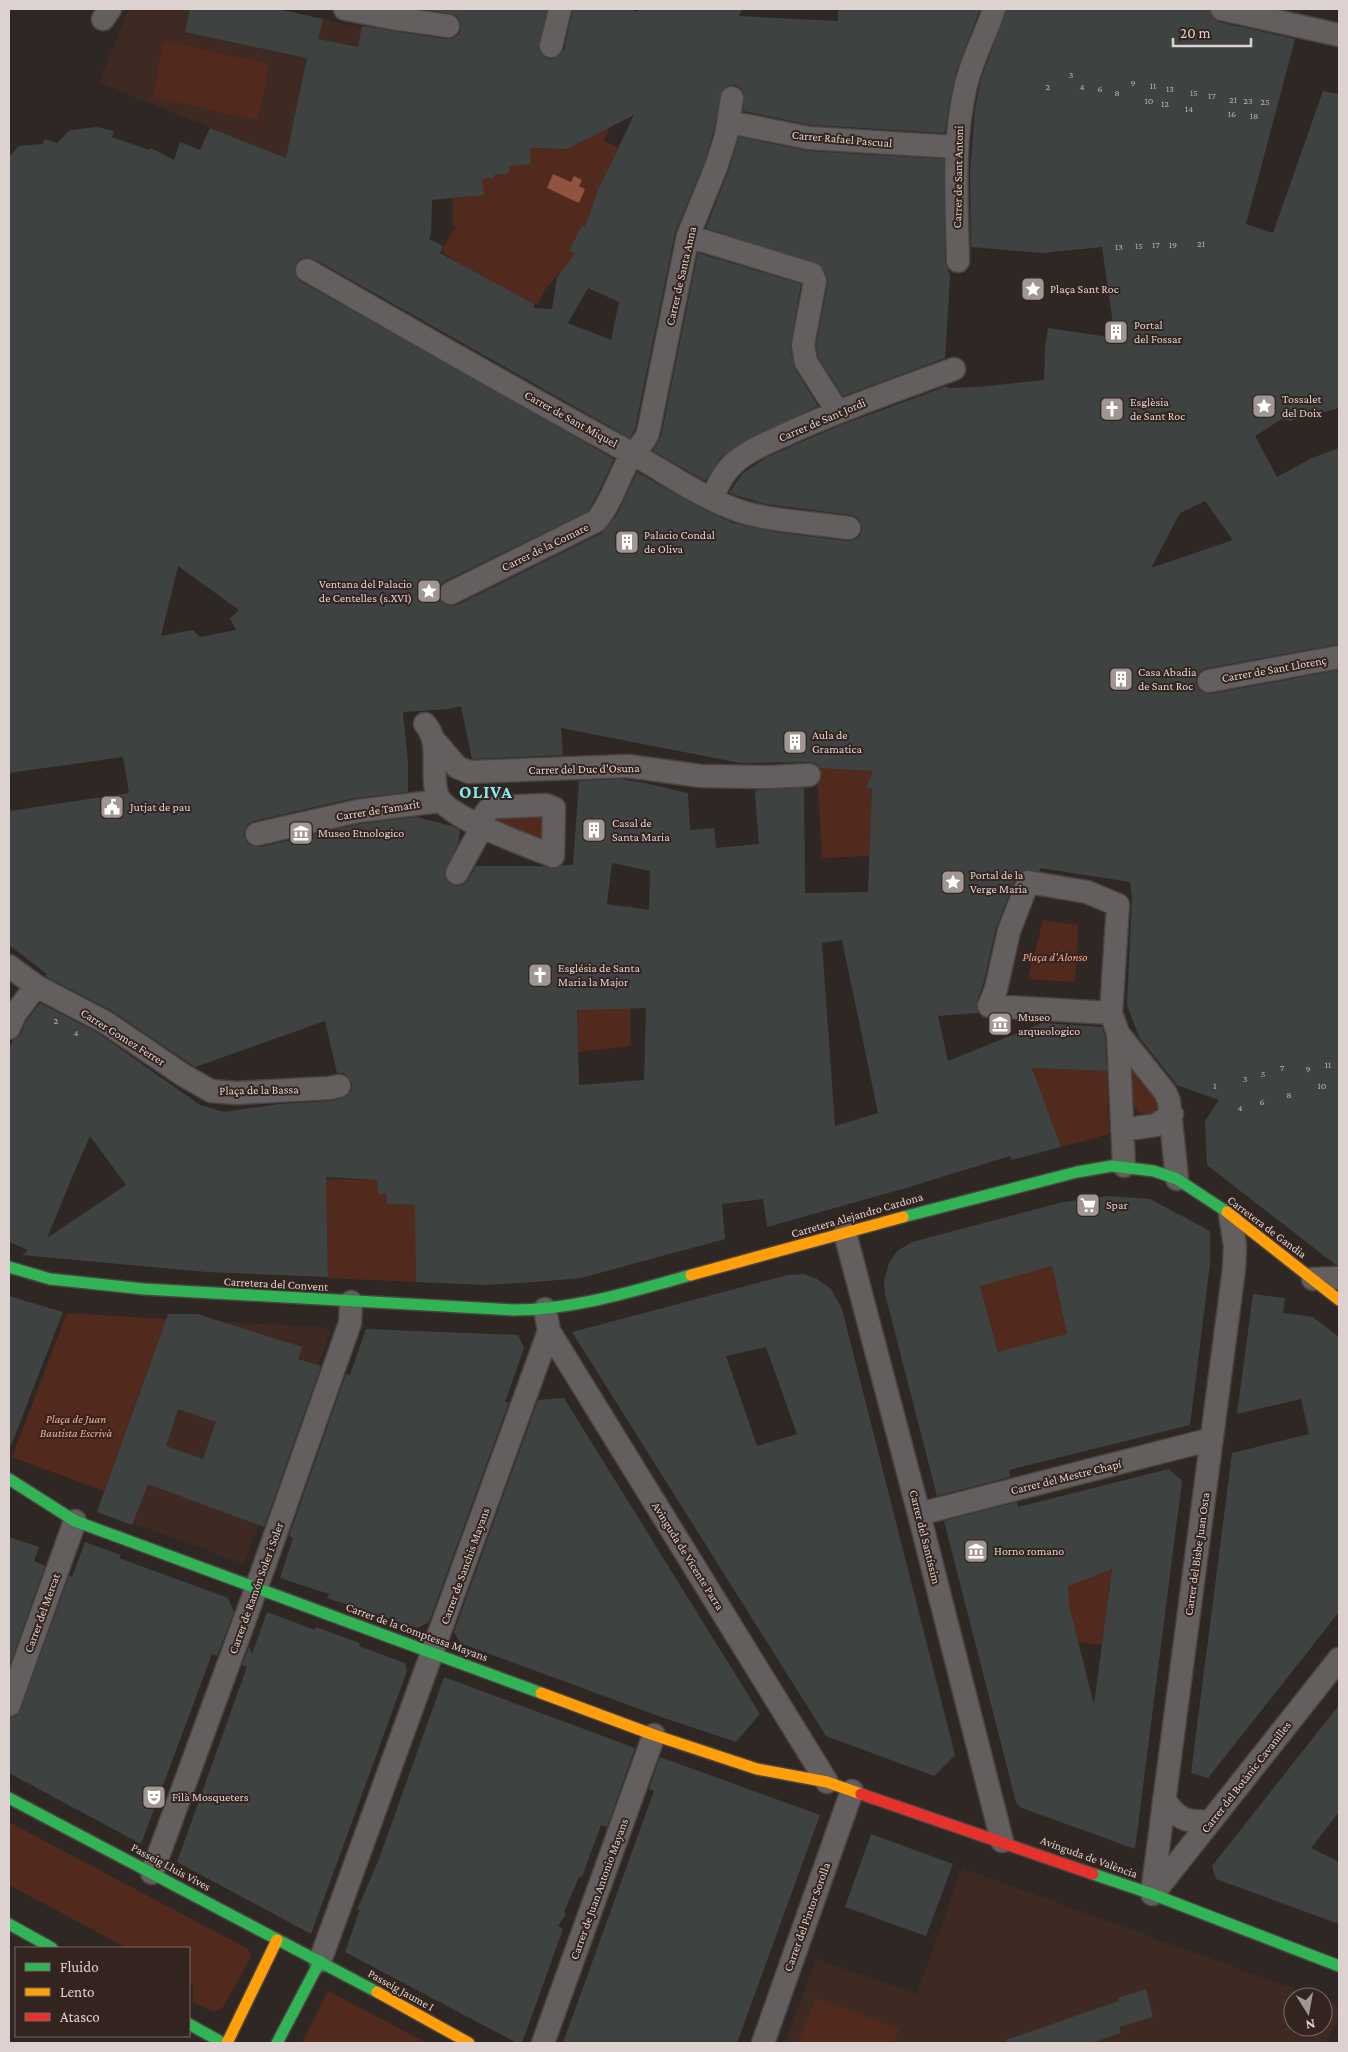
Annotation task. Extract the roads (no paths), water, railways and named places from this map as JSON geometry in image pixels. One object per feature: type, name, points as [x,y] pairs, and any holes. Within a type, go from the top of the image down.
[{"type":"street","points":[[345,9],[393,13],[448,26]]},
{"type":"street","points":[[550,46],[560,9]]},
{"type":"street","name":"Carrer de Sant Antoni","points":[[958,261],[956,147],[959,122],[968,79],[994,9]]},
{"type":"street","points":[[1222,9],[1339,36]]},
{"type":"street","name":"Carrer de Santa Anna","points":[[634,454],[644,443],[648,433],[688,236],[716,167],[729,122],[732,98]]},
{"type":"street","name":"Carrer Rafael Pascual","points":[[729,122],[809,138],[956,147]]},
{"type":"street","points":[[688,236],[814,276],[803,354],[806,362],[837,411]]},
{"type":"street","name":"Carrer de Sant Miquel","points":[[307,270],[418,335],[712,498],[737,510],[849,528]]},
{"type":"street","name":"Carrer de Sant Jordi","points":[[712,498],[723,476],[742,457],[761,446],[837,411],[954,369]]},
{"type":"street","name":"Carrer de la Comare","points":[[451,593],[596,521],[605,509],[627,463],[634,454]]},
{"type":"street","name":"Carrer de Sant Llorenç","points":[[1209,681],[1339,657]]},
{"type":"street","name":"Carrer del Duc d'Osuna","points":[[440,802],[436,793],[429,732],[457,767],[469,772],[628,766],[702,776],[770,777],[809,775]]},
{"type":"street","points":[[440,802],[449,810],[482,827],[457,873]]},
{"type":"street","name":"Carrer de Tamarit","points":[[257,834],[358,811],[440,802]]},
{"type":"street","points":[[1124,1166],[1114,1023],[1118,905],[1087,892],[1028,882],[1009,931],[996,988],[989,1006],[1114,1023],[1165,1092],[1172,1114],[1177,1179]]},
{"type":"street","name":"Carrer Gomez Ferrer","points":[[9,966],[36,986],[105,1022],[183,1075]]},
{"type":"street","points":[[9,1028],[19,1008],[36,986]]},
{"type":"street","name":"Plaça de la Bassa","points":[[183,1075],[206,1089],[222,1093],[339,1086]]},
{"type":"street","points":[[1122,1130],[1156,1125],[1172,1114]]},
{"type":"street","name":"Carretera Alejandro Cardona","points":[[547,1320],[611,1297],[981,1196],[1099,1167],[1124,1166],[1154,1171],[1177,1179]]},
{"type":"street","name":"Carretera de Gandia","points":[[1177,1179],[1230,1214],[1339,1300]]},
{"type":"street","name":"Carrer del Bisbe Juan Osta","points":[[1152,1894],[1234,1268],[1235,1246],[1230,1214]]},
{"type":"street","name":"Carrer del Santíssim","points":[[846,1233],[1002,1841]]},
{"type":"street","name":"Carretera del Convent","points":[[9,1267],[50,1279],[144,1290],[513,1310],[547,1320]]},
{"type":"street","points":[[1313,1279],[1339,1278]]},
{"type":"street","name":"Carrer de Ramón Soler i Soler","points":[[152,1873],[256,1589],[350,1323],[351,1302]]},
{"type":"street","name":"Carrer de Sanchis Mayans","points":[[320,1961],[433,1653],[547,1320]]},
{"type":"street","name":"Avinguda de Vicente Parra","points":[[547,1320],[827,1782]]},
{"type":"street","name":"Carrer del Mestre Chapí","points":[[919,1514],[1212,1439]]},
{"type":"street","name":"Carrer de la Comptessa Mayans","points":[[9,1479],[75,1521],[256,1589],[654,1735],[757,1768],[827,1782]]},
{"type":"street","name":"Carrer del Mercat","points":[[9,1705],[75,1521]]},
{"type":"street","name":"Carrer del Botànic Cavanilles","points":[[1152,1894],[1339,1659]]},
{"type":"street","name":"Carrer de Juan Antonio Mayans","points":[[543,2043],[654,1735]]},
{"type":"street","name":"Avinguda de València","points":[[827,1782],[1152,1894],[1339,1966]]},
{"type":"street","name":"Carrer del Pintor Sorolla","points":[[762,2043],[852,1791]]},
{"type":"street","name":"Passeig Lluis Vives","points":[[9,1798],[320,1961]]},
{"type":"street","points":[[1164,1799],[1172,1812],[1183,1819],[1196,1822],[1211,1821]]},
{"type":"street","points":[[9,1924],[50,1947]]},
{"type":"street","points":[[190,2025],[225,2043],[277,1940]]},
{"type":"street","points":[[277,2043],[320,1961]]},
{"type":"street","name":"Passeig Jaume I","points":[[320,1961],[468,2043]]},
{"type":"place","name":"Plaça Sant Roc","points":[[1033,289]]},
{"type":"place","name":"Portal del Fossar","points":[[1116,332]]},
{"type":"place","name":"Tossalet del Doix","points":[[1264,406]]},
{"type":"place","name":"Esglèsia de Sant Roc","points":[[1112,409]]},
{"type":"place","name":"Palacio Condal de Oliva","points":[[627,542]]},
{"type":"place","name":"Ventana del Palacio de Centelles (s.XVI)","points":[[429,591]]},
{"type":"place","name":"Casa Abadia de Sant Roc","points":[[1121,679]]},
{"type":"place","name":"Aula de Gramatica","points":[[795,742]]},
{"type":"place","name":"Jutjat de pau","points":[[112,807]]},
{"type":"place","name":"Casal de Santa Maria","points":[[594,830]]},
{"type":"place","name":"Museo Etnologico","points":[[301,833]]},
{"type":"place","name":"Portal de la Verge Maria","points":[[953,882]]},
{"type":"place","name":"Església de Santa Maria la Major","points":[[540,975]]},
{"type":"place","name":"Museo arqueologico","points":[[1000,1024]]},
{"type":"place","name":"Spar","points":[[1088,1205]]},
{"type":"place","name":"Horno romano","points":[[976,1551]]},
{"type":"place","name":"Filà Mosqueters","points":[[154,1797]]},
{"type":"district","name":"OLIVA","points":[[486,792]]},
{"type":"park label","name":"Plaça d'Alonso","points":[[1055,957]]},
{"type":"park label","name":"Plaça de Juan Bautista Escrivà","points":[[76,1426]]}]
